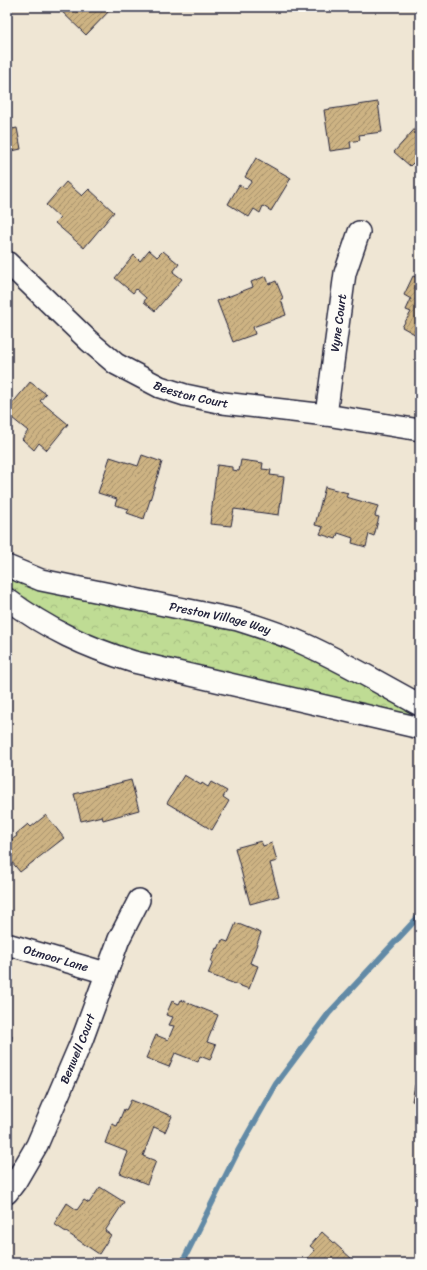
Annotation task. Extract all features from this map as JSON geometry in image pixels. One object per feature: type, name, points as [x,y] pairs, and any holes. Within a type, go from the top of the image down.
[{"type":"street","name":"Vyne Court","points":[[326,415],[345,273],[359,232]]},
{"type":"street","name":"Beeston Court","points":[[7,262],[89,341],[116,364],[160,387],[185,395],[223,403],[326,415],[420,430]]},
{"type":"street","name":"Preston Village Way","points":[[7,566],[41,580],[238,620],[268,629],[297,640],[334,658],[420,705]]},
{"type":"street","points":[[7,599],[23,611],[57,632],[81,643],[128,660],[420,728]]},
{"type":"street","name":"Benwell Court","points":[[7,1193],[16,1181],[37,1145],[82,1040],[119,939],[139,900]]},
{"type":"street","name":"Otmoor Lane","points":[[7,944],[106,973]]},
{"type":"green space","points":[[7,572],[271,636],[420,713],[420,723],[184,668],[68,631],[7,592]]},
{"type":"building","points":[[57,7],[113,7],[86,35]]},
{"type":"building","points":[[378,102],[382,132],[359,135],[360,140],[350,142],[351,148],[330,151],[324,110]]},
{"type":"building","points":[[420,123],[420,170],[413,163],[410,166],[394,152]]},
{"type":"building","points":[[17,128],[21,149],[7,152],[7,130]]},
{"type":"building","points":[[256,158],[291,178],[271,211],[263,206],[260,213],[254,209],[249,217],[228,204],[239,185],[246,189],[252,181],[245,177]]},
{"type":"building","points":[[66,182],[82,196],[89,189],[114,212],[84,248],[55,223],[60,218],[46,205]]},
{"type":"building","points":[[149,250],[157,257],[163,251],[179,264],[173,272],[182,279],[155,311],[144,302],[146,298],[136,289],[133,293],[115,278],[134,255],[140,261]]},
{"type":"building","points":[[266,276],[269,284],[276,281],[283,298],[281,299],[286,315],[253,327],[255,334],[233,342],[217,301],[253,287],[251,282]]},
{"type":"building","points":[[413,276],[420,279],[420,337],[402,327],[411,312],[406,310],[411,299],[404,295]]},
{"type":"building","points":[[30,382],[46,394],[40,401],[68,424],[47,450],[39,443],[34,450],[22,439],[28,431],[7,414],[7,410]]},
{"type":"building","points":[[142,455],[162,462],[144,519],[127,513],[129,509],[115,505],[117,499],[98,493],[110,457],[138,466]]},
{"type":"building","points":[[241,460],[263,463],[262,469],[271,470],[270,475],[284,477],[279,515],[234,509],[231,526],[210,524],[217,465],[232,467],[232,470],[239,471]]},
{"type":"building","points":[[325,487],[348,493],[346,497],[378,506],[375,516],[379,517],[374,536],[369,534],[366,547],[352,543],[353,538],[338,533],[336,539],[320,534],[323,527],[315,525]]},
{"type":"building","points":[[420,545],[420,578],[416,577]]},
{"type":"building","points":[[184,775],[201,785],[202,783],[208,787],[211,782],[227,791],[223,797],[229,801],[212,830],[167,803]]},
{"type":"building","points":[[131,780],[139,810],[103,820],[102,816],[81,821],[74,794]]},
{"type":"building","points":[[46,815],[64,838],[20,872],[7,856],[7,843],[17,836],[16,834],[28,824],[31,827]]},
{"type":"building","points":[[261,841],[263,846],[272,843],[277,861],[270,863],[279,896],[250,904],[235,848]]},
{"type":"building","points":[[236,923],[261,933],[250,963],[258,966],[249,989],[208,974],[213,962],[211,962],[216,948],[218,949],[222,940],[228,942]]},
{"type":"building","points":[[181,1000],[218,1015],[207,1042],[216,1045],[210,1060],[200,1056],[198,1062],[175,1053],[169,1067],[146,1058],[156,1035],[168,1040],[174,1026],[169,1025],[173,1017],[166,1015],[172,1001],[179,1004]]},
{"type":"building","points":[[7,1035],[12,1036],[9,1063],[7,1063]]},
{"type":"building","points":[[415,1085],[420,1086],[420,1119],[418,1119],[419,1102],[412,1101]]},
{"type":"building","points":[[131,1100],[172,1116],[165,1132],[154,1127],[143,1156],[156,1161],[147,1184],[120,1173],[128,1152],[105,1143],[112,1124],[117,1126],[124,1109],[126,1110]]},
{"type":"building","points":[[100,1187],[124,1202],[105,1231],[111,1235],[99,1254],[54,1224],[67,1203],[77,1210],[84,1200],[89,1203]]},
{"type":"building","points":[[322,1232],[352,1259],[348,1263],[309,1263],[306,1260],[315,1250],[310,1246]]},
{"type":"waterway","points":[[182,1263],[238,1151],[276,1084],[329,1013],[420,915]]}]
